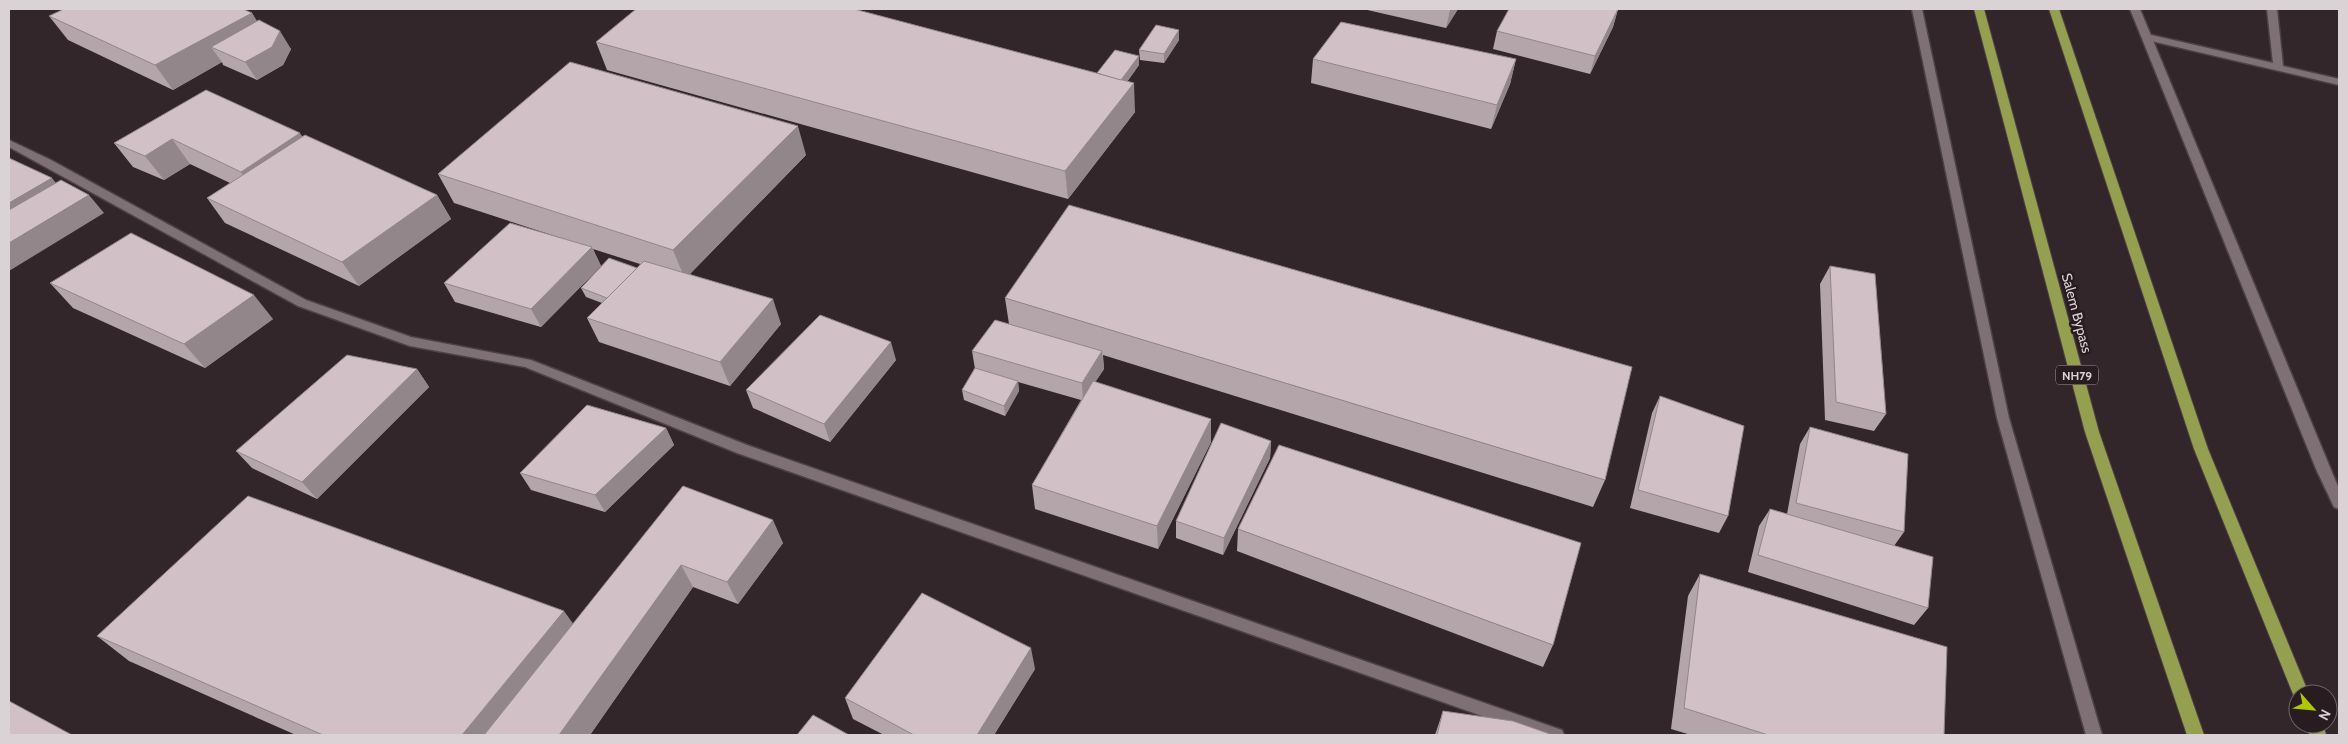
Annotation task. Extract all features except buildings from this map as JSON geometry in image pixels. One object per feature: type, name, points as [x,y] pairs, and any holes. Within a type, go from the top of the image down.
[{"type":"highway","name":"Salem Bypass","points":[[1979,9],[2092,432],[2196,735]]},
{"type":"highway","points":[[2054,9],[2201,450],[2297,684]]},
{"type":"street","points":[[1917,9],[2003,418],[2094,735]]},
{"type":"street","points":[[2135,9],[2323,469],[2339,503]]},
{"type":"street","points":[[2272,9],[2278,66]]},
{"type":"street","points":[[2147,37],[2278,66],[2339,82]]},
{"type":"street","points":[[9,143],[47,162],[302,303],[410,341],[528,363],[742,449],[1556,735]]}]
